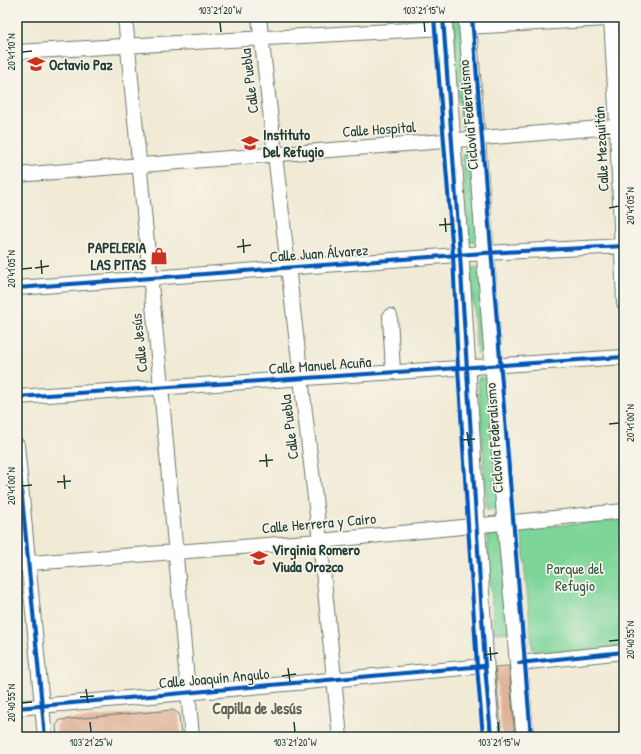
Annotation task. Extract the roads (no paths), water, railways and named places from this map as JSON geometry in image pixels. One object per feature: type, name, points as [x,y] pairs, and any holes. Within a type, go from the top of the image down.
[{"type":"main road","points":[[467,22],[484,253],[525,737]]},
{"type":"main road","points":[[443,23],[460,255],[485,666],[491,737]]},
{"type":"street","name":"Calle Jesús","points":[[125,17],[161,387],[192,737]]},
{"type":"street","name":"Calle Puebla","points":[[259,17],[320,541],[340,737]]},
{"type":"street","points":[[467,22],[615,18]]},
{"type":"street","name":"Calle Mezquitán","points":[[615,18],[621,126],[624,303]]},
{"type":"street","points":[[17,52],[261,38],[443,23]]},
{"type":"street","name":"Calle Hospital","points":[[17,175],[621,126]]},
{"type":"street","name":"Calle Juan Álvarez","points":[[17,288],[484,253],[623,246]]},
{"type":"street","points":[[390,316],[393,372]]},
{"type":"street","name":"Calle Manuel Acuña","points":[[17,396],[624,357]]},
{"type":"street","points":[[17,445],[23,564],[42,706],[44,737]]},
{"type":"street","name":"Calle Herrera y Cairo","points":[[23,564],[320,541],[624,511]]},
{"type":"street","points":[[519,663],[624,652]]},
{"type":"street","name":"Calle Joaquín Angulo","points":[[17,708],[485,666]]},
{"type":"place","name":"Octavio Paz","points":[[36,64]]},
{"type":"place","name":"Instituto Del Refugio","points":[[250,143]]},
{"type":"place","name":"PAPELERIA LAS PITAS","points":[[159,256]]},
{"type":"place","name":"Virginia Romero Viuda Orozco","points":[[259,558]]},
{"type":"district","name":"Capilla de Jesús","points":[[257,708]]},
{"type":"park label","name":"Parque del Refugio","points":[[575,576]]}]
